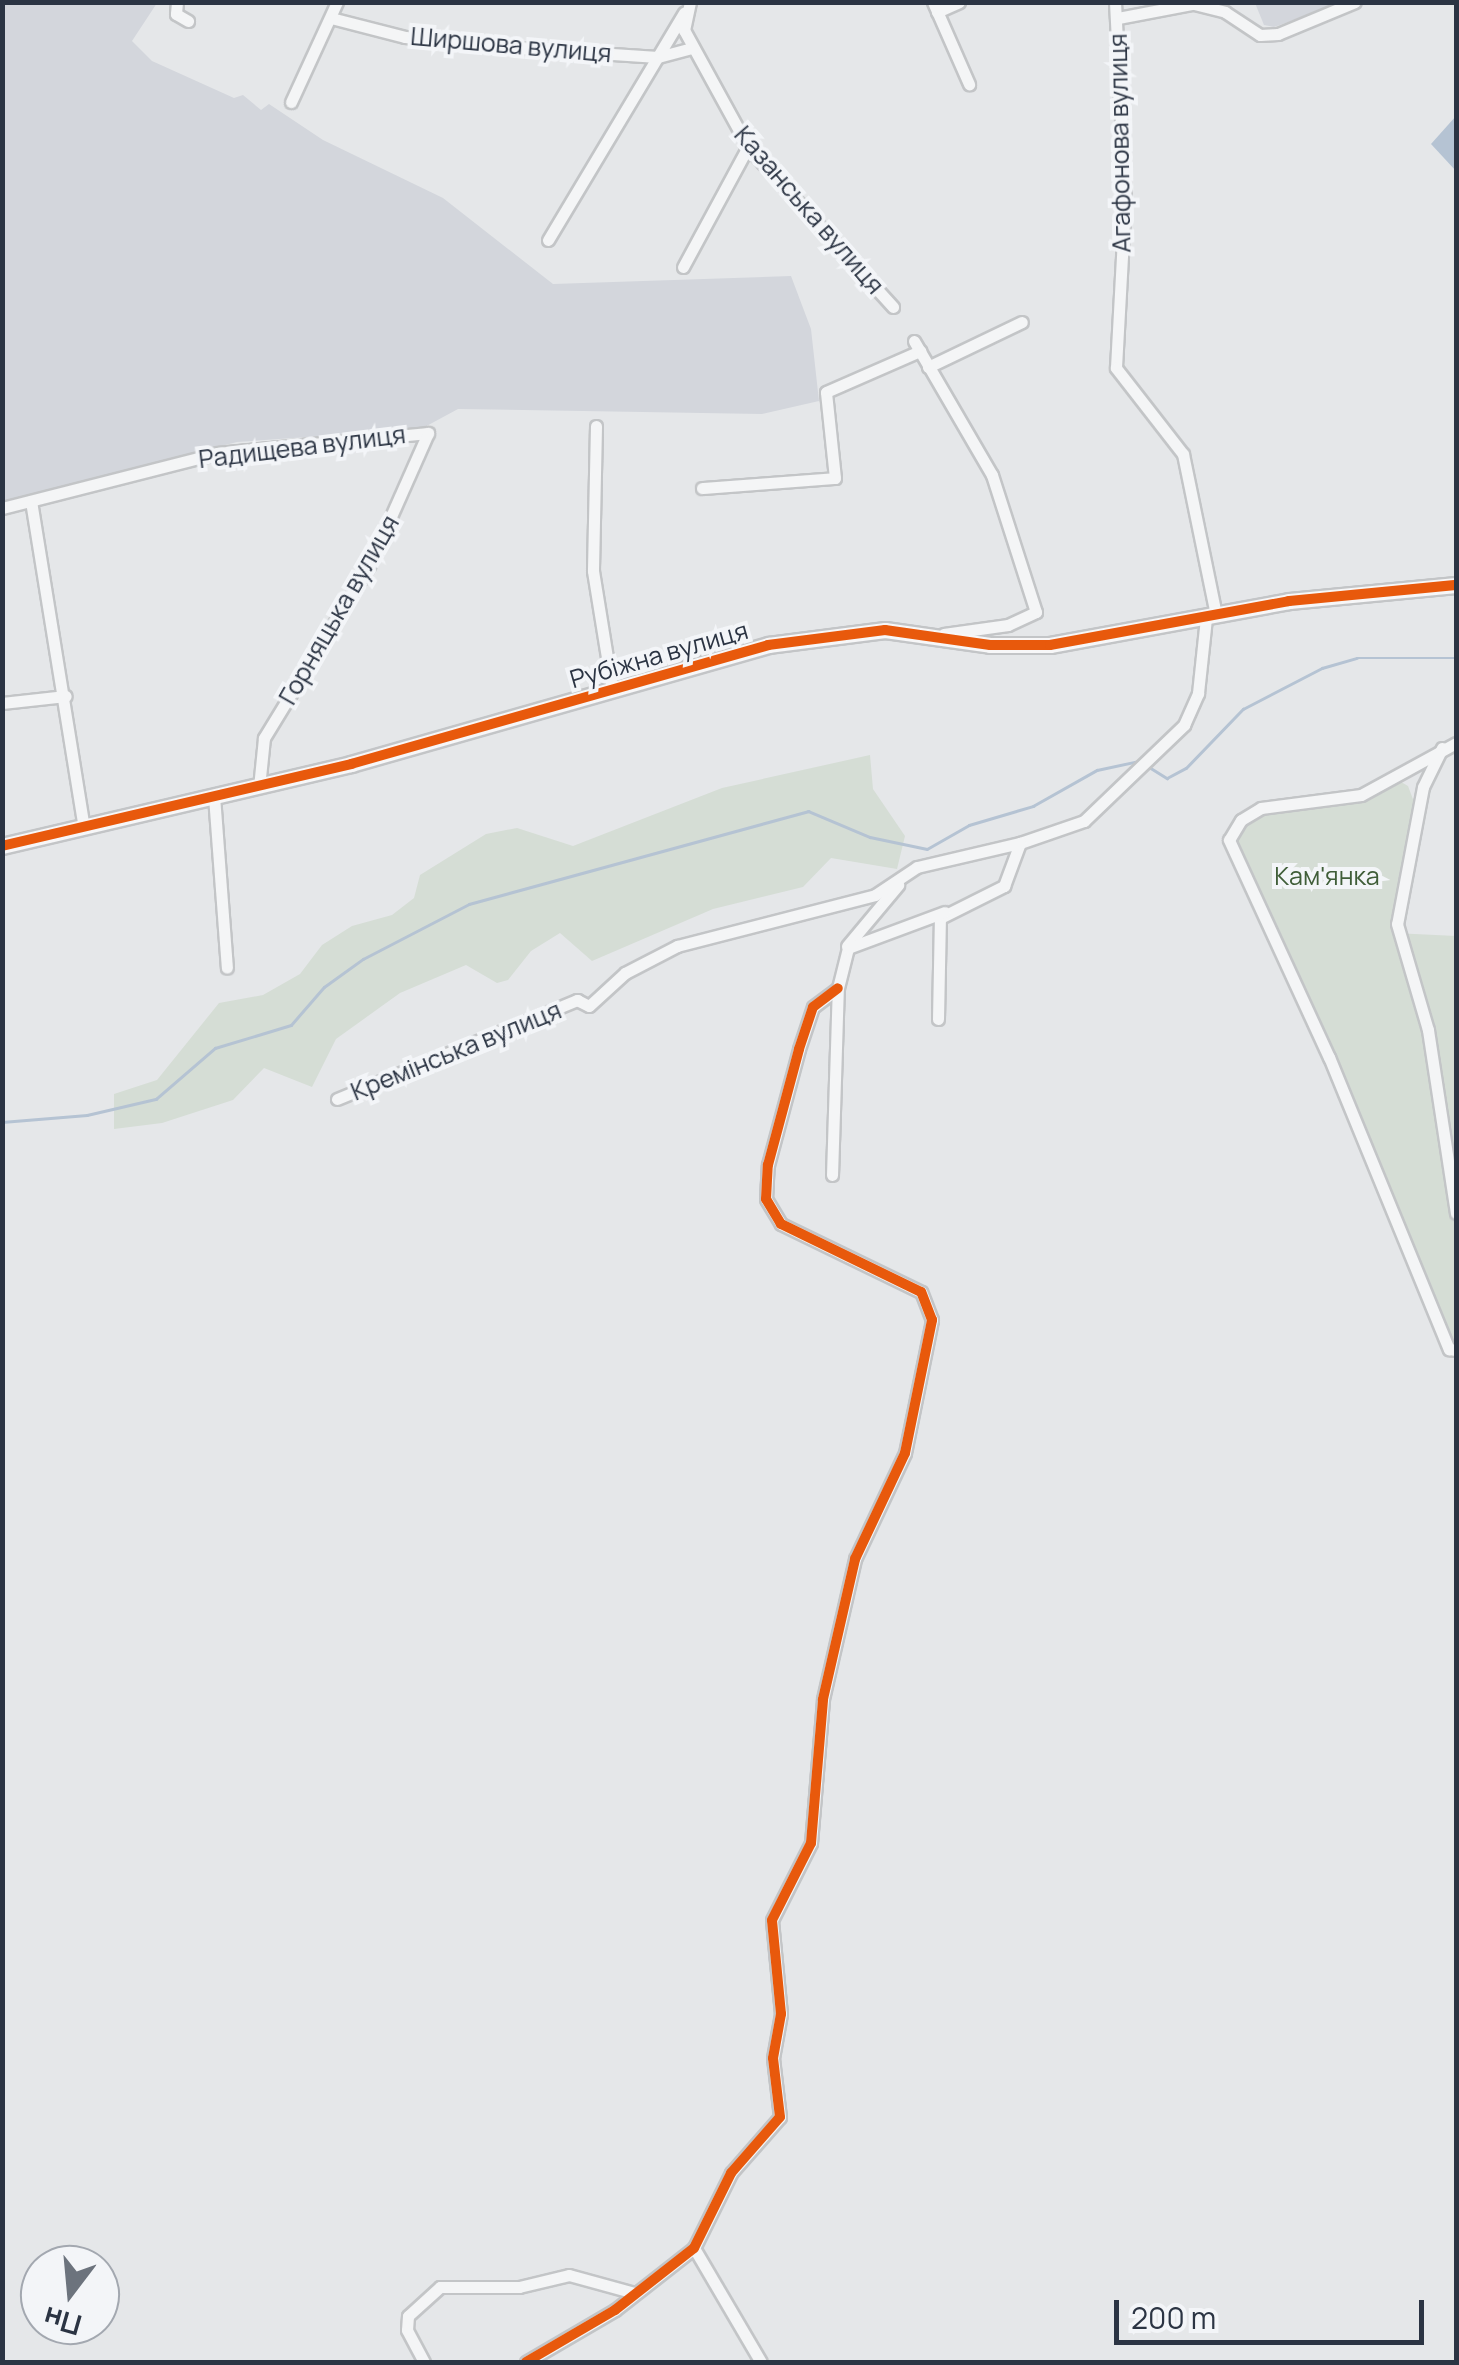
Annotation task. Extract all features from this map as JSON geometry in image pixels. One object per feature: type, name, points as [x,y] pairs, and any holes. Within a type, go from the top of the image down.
[{"type":"street","points":[[177,2],[176,14],[188,21]]},
{"type":"street","points":[[290,102],[337,2]]},
{"type":"street","points":[[959,2],[935,7],[970,84]]},
{"type":"street","name":"Агафонова вулиця","points":[[1115,2],[1125,201],[1116,368],[1183,454],[1211,616]]},
{"type":"street","points":[[1118,18],[1196,3],[1225,12],[1260,35],[1278,34],[1355,2]]},
{"type":"street","points":[[548,240],[688,6]]},
{"type":"street","name":"Казанська вулиця","points":[[688,6],[684,30],[748,147],[893,308]]},
{"type":"street","name":"Ширшова вулиця","points":[[331,18],[405,37],[658,57],[692,48]]},
{"type":"street","points":[[683,267],[748,147]]},
{"type":"street","points":[[928,367],[1022,322]]},
{"type":"street","points":[[702,488],[835,478],[826,392],[842,380],[917,346],[992,475],[1036,612],[1008,625],[933,636]]},
{"type":"street","points":[[596,426],[594,571],[612,688]]},
{"type":"street","name":"Радищева вулиця","points":[[2,508],[217,453],[428,433]]},
{"type":"street","name":"Горняцька вулиця","points":[[259,787],[264,738],[369,566],[428,433]]},
{"type":"street","points":[[31,501],[66,696],[84,827]]},
{"type":"street","name":"Рубіжна вулиця","points":[[2,846],[259,787],[612,688],[803,640],[885,630],[1022,647],[1289,601],[1456,585]]},
{"type":"street","name":"Кремінська вулиця","points":[[337,1099],[577,1000],[589,1006],[625,973],[677,946],[875,895],[916,868],[1020,843],[1084,821],[1151,760],[1191,712],[1211,616]]},
{"type":"street","points":[[2,702],[66,696]]},
{"type":"street","points":[[1456,744],[1442,748],[1360,795],[1261,808],[1241,820],[1228,840],[1329,1056],[1449,1348],[1456,1350]]},
{"type":"street","points":[[1442,748],[1422,787],[1397,924],[1428,1030],[1456,1213]]},
{"type":"street","points":[[214,796],[228,968]]},
{"type":"street","points":[[846,961],[854,942],[944,912],[1004,886],[1020,843]]},
{"type":"street","name":"Кремінська вулиця","points":[[832,1175],[838,988],[847,944],[901,880]]},
{"type":"street","points":[[938,1019],[938,930],[944,912]]},
{"type":"street","name":"Кремінська вулиця","points":[[694,2248],[732,2174],[780,2117],[773,2058],[781,2014],[772,1920],[811,1843],[823,1700],[856,1559],[907,1445],[932,1320],[921,1292],[794,1231],[772,1210],[768,1165],[792,1072],[813,1007],[838,988]]},
{"type":"street","points":[[526,2362],[635,2293],[694,2248],[760,2362]]},
{"type":"street","points":[[424,2362],[410,2336],[408,2316],[440,2287],[520,2287],[569,2276],[635,2293]]},
{"type":"shaded area","points":[[3,3],[157,3],[132,41],[152,61],[234,98],[243,95],[261,110],[269,104],[323,140],[443,198],[553,284],[791,276],[811,329],[819,401],[762,414],[458,409],[421,429],[237,442],[3,501]]},
{"type":"shaded area","points":[[1255,3],[1342,3],[1274,27],[1264,25]]},
{"type":"green space","points":[[870,755],[873,789],[905,836],[897,869],[831,858],[803,887],[713,909],[592,961],[560,933],[531,951],[508,980],[497,983],[466,965],[400,993],[336,1039],[312,1087],[264,1068],[233,1100],[162,1123],[114,1129],[114,1094],[157,1080],[219,1003],[263,995],[300,974],[322,945],[352,926],[392,915],[414,898],[420,875],[486,834],[517,828],[573,846],[722,788]]},
{"type":"green space","name":"Кам'янка","points":[[1396,779],[1408,786],[1414,802],[1394,933],[1456,936],[1456,1348],[1238,863],[1234,834],[1261,812],[1351,800]]},
{"type":"water","points":[[1456,116],[1456,171],[1431,144]]},
{"type":"waterway","points":[[1146,765],[1167,778],[1186,768],[1243,709],[1322,668],[1357,658],[1456,658]]},
{"type":"waterway","points":[[2,1122],[87,1115],[156,1099],[215,1048],[291,1025],[324,987],[363,959],[469,904],[808,811],[870,837],[927,849],[969,825],[1033,806],[1097,770],[1139,761]]},
{"type":"cycle path","points":[[2,846],[351,764],[768,645],[885,630],[990,645],[1050,645],[1289,601],[1456,585]]},
{"type":"cycle path","points":[[526,2362],[615,2310],[694,2248],[731,2173],[780,2117],[773,2058],[781,2014],[772,1920],[811,1843],[823,1699],[855,1559],[905,1453],[932,1320],[921,1292],[781,1224],[766,1199],[768,1165],[813,1007],[838,988]]}]
